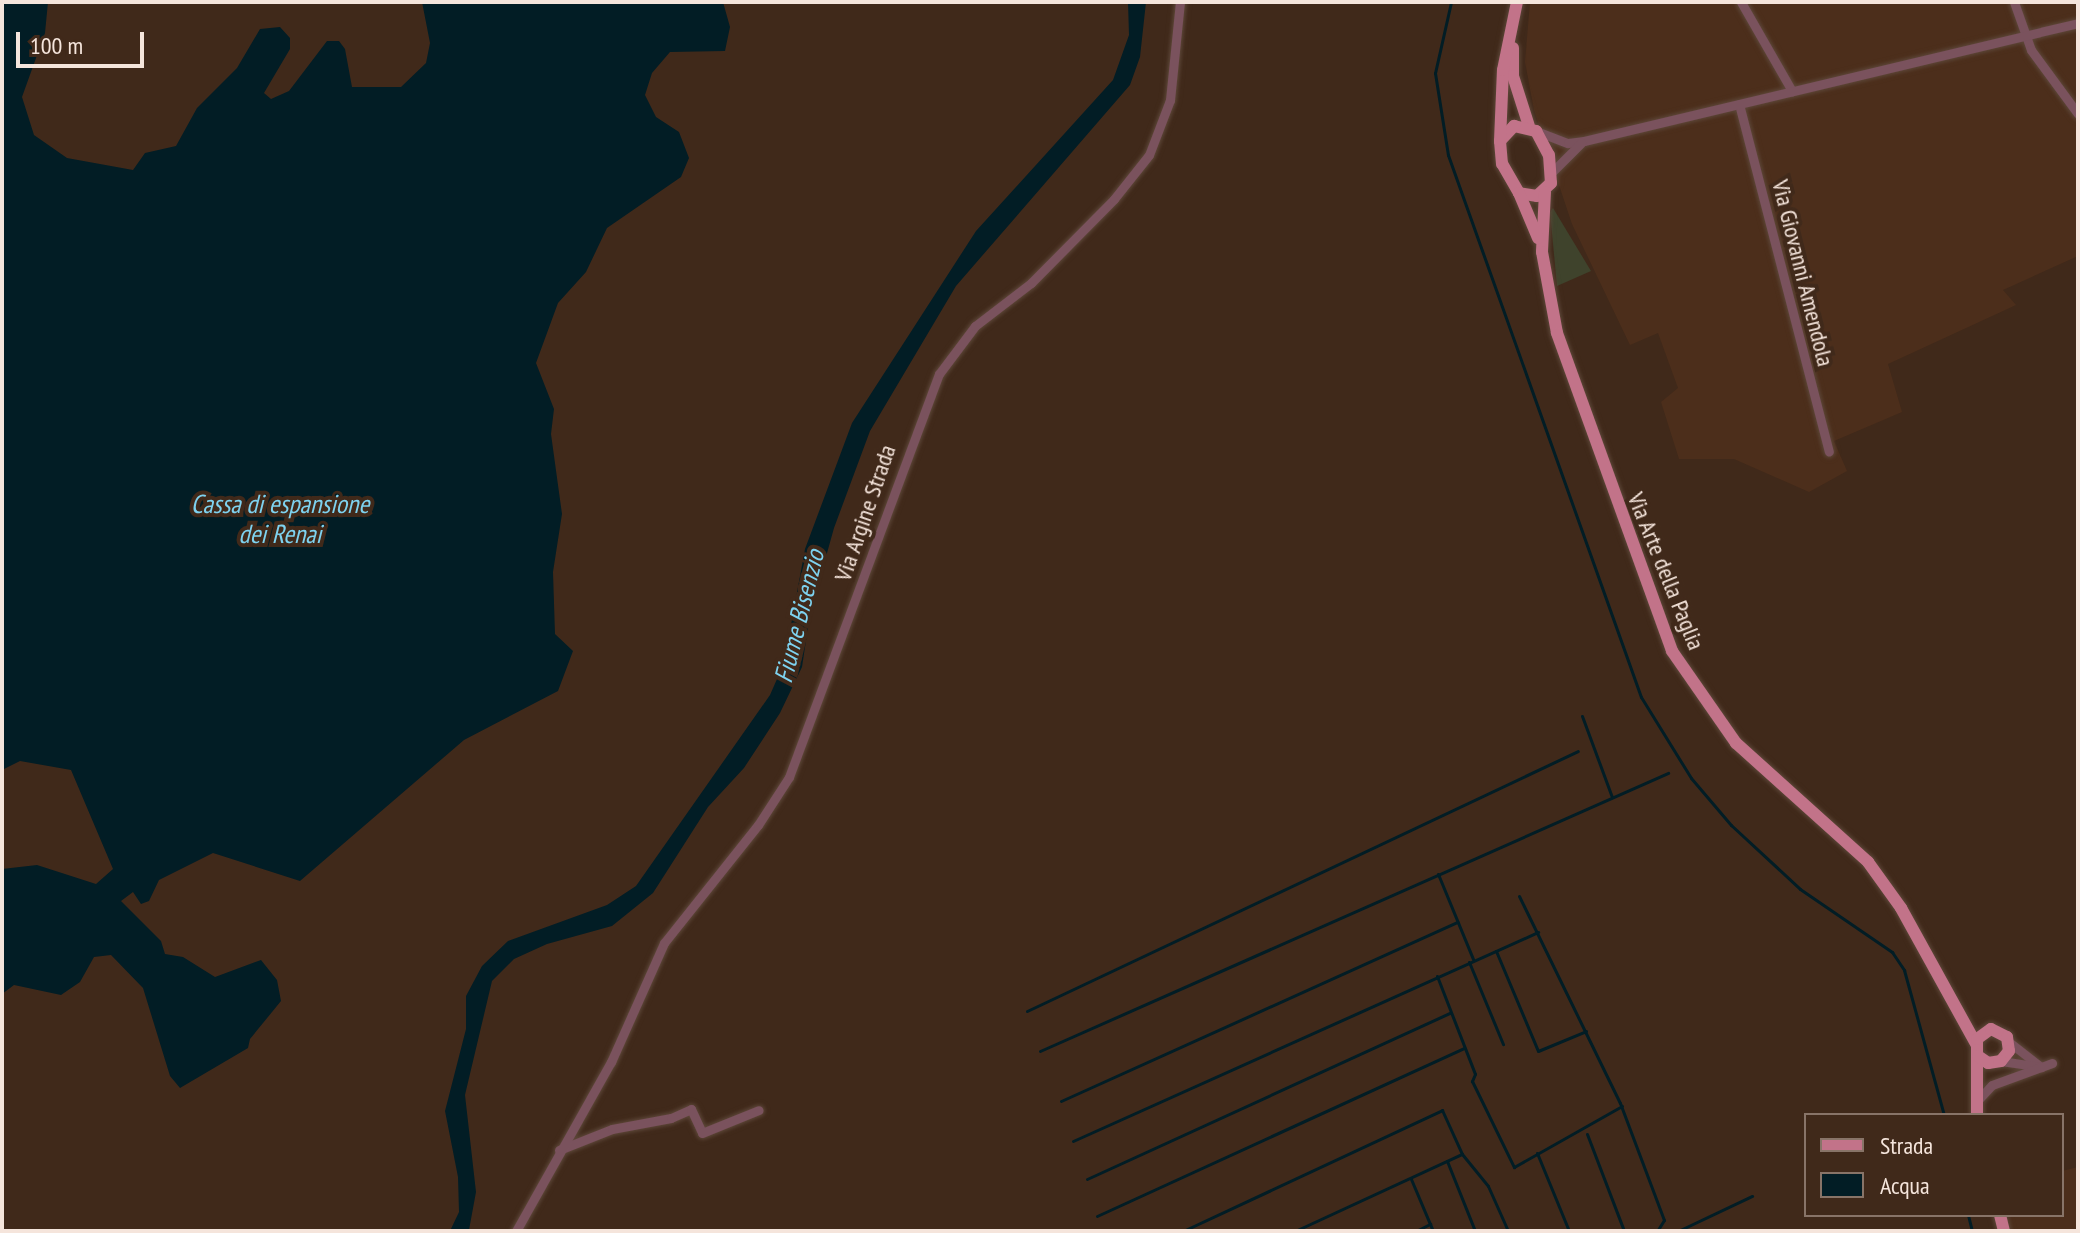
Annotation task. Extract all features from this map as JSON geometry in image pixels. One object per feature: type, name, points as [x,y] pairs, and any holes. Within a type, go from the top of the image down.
[{"type":"main road","name":"Via Arte della Paglia","points":[[1517,2],[1503,70],[1500,141],[1507,176],[1519,193],[1542,252],[1563,355],[1672,651],[1736,743],[1868,862],[1901,908],[1977,1050]]},
{"type":"main road","name":"Via Arte della Paglia","points":[[1514,17],[1513,76],[1553,171],[1545,192],[1542,252]]},
{"type":"main road","points":[[1500,141],[1514,126],[1533,129]]},
{"type":"main road","points":[[1519,193],[1528,197],[1545,192]]},
{"type":"main road","points":[[1954,1008],[1991,1029],[2003,1032],[2009,1042],[1976,1104]]},
{"type":"main road","points":[[1976,1104],[1977,1050],[1991,1029]]},
{"type":"main road","points":[[1977,1050],[1997,1062]]},
{"type":"street","name":"Via Argine Strada","points":[[516,1231],[611,1062],[664,943],[758,825],[789,777],[939,374],[975,326],[1031,283],[1114,199],[1149,155],[1170,100],[1180,2]]},
{"type":"street","points":[[1741,2],[1792,91]]},
{"type":"street","points":[[2014,2],[2024,36],[2078,114]]},
{"type":"street","points":[[1533,129],[1568,143],[1584,141],[2078,23]]},
{"type":"street","name":"Via Giovanni Amendola","points":[[1739,104],[1829,452]]},
{"type":"street","points":[[1553,171],[1569,150],[1584,141]]},
{"type":"street","points":[[2009,1042],[2041,1067]]},
{"type":"street","points":[[1997,1062],[2041,1067]]},
{"type":"street","points":[[1976,1104],[1992,1085],[2052,1063]]},
{"type":"street","points":[[559,1150],[612,1129],[671,1118],[691,1109],[702,1133],[759,1110]]},
{"type":"shaded area","points":[[1530,2],[2078,2],[2078,256],[2003,290],[2016,305],[1888,364],[1902,412],[1834,441],[1847,471],[1809,492],[1734,459],[1679,459],[1661,402],[1678,388],[1658,333],[1630,345],[1572,224],[1534,110],[1525,62]]},
{"type":"shaded area","points":[[2078,1167],[2078,1231],[2008,1231],[2005,1217],[2064,1217],[2064,1170]]},
{"type":"green space","points":[[1553,208],[1591,271],[1557,286],[1550,212]]},
{"type":"water","name":"Cassa di espansione dei Renai","points":[[2,2],[48,2],[45,33],[22,97],[34,135],[67,158],[133,170],[145,153],[176,146],[197,108],[237,68],[260,29],[280,27],[290,38],[290,49],[264,93],[271,99],[289,91],[327,41],[339,41],[345,49],[352,87],[401,87],[426,63],[430,43],[422,2],[723,2],[730,27],[725,51],[670,52],[652,73],[645,95],[656,117],[679,132],[689,158],[681,177],[607,228],[586,272],[558,303],[536,363],[554,409],[551,434],[562,514],[553,572],[555,634],[573,651],[558,691],[464,740],[300,881],[213,853],[159,880],[149,901],[141,904],[133,892],[121,901],[161,941],[165,954],[183,957],[215,977],[261,960],[277,980],[281,1001],[250,1039],[248,1048],[180,1088],[170,1076],[143,988],[111,955],[94,957],[80,982],[61,995],[14,985],[2,994],[2,869],[37,865],[96,884],[113,869],[71,770],[20,761],[2,770]]},
{"type":"water","name":"Fiume Bisenzio","points":[[1128,2],[1146,2],[1140,57],[1130,85],[956,286],[870,431],[834,528],[810,614],[802,667],[780,713],[744,768],[708,807],[653,893],[612,926],[547,944],[514,959],[492,981],[465,1095],[476,1192],[469,1230],[450,1231],[459,1212],[458,1177],[445,1111],[466,1029],[466,996],[482,966],[508,941],[607,905],[636,886],[770,695],[784,663],[805,549],[852,423],[976,231],[1113,80],[1129,35]]},
{"type":"waterway","points":[[1451,2],[1435,73],[1448,155],[1641,697],[1691,778],[1731,825],[1800,889],[1892,952],[1904,970],[1943,1113]]},
{"type":"waterway","points":[[1582,716],[1612,797]]},
{"type":"waterway","points":[[1027,1011],[1578,751]]},
{"type":"waterway","points":[[1040,1051],[1668,773]]},
{"type":"waterway","points":[[1438,874],[1473,959]]},
{"type":"waterway","points":[[1519,896],[1620,1103],[1664,1220],[1657,1231]]},
{"type":"waterway","points":[[1061,1101],[1458,922]]},
{"type":"waterway","points":[[1073,1141],[1538,932]]},
{"type":"waterway","points":[[1496,951],[1538,1051],[1586,1031]]},
{"type":"waterway","points":[[1469,962],[1503,1044]]},
{"type":"waterway","points":[[1437,976],[1475,1074],[1472,1081],[1514,1167],[1622,1106]]},
{"type":"waterway","points":[[1087,1179],[1450,1013]]},
{"type":"waterway","points":[[1097,1216],[1464,1048]]},
{"type":"waterway","points":[[1183,1231],[1442,1110],[1462,1154],[1488,1186],[1508,1231]]},
{"type":"waterway","points":[[1587,1134],[1624,1231]]},
{"type":"waterway","points":[[1537,1153],[1569,1231]]},
{"type":"waterway","points":[[1295,1231],[1462,1154]]},
{"type":"waterway","points":[[1447,1161],[1475,1231]]},
{"type":"waterway","points":[[1411,1179],[1433,1231]]},
{"type":"waterway","points":[[1678,1231],[1752,1196]]},
{"type":"waterway","points":[[1968,1217],[1972,1231]]},
{"type":"waterway","points":[[1416,1231],[1430,1224]]}]
